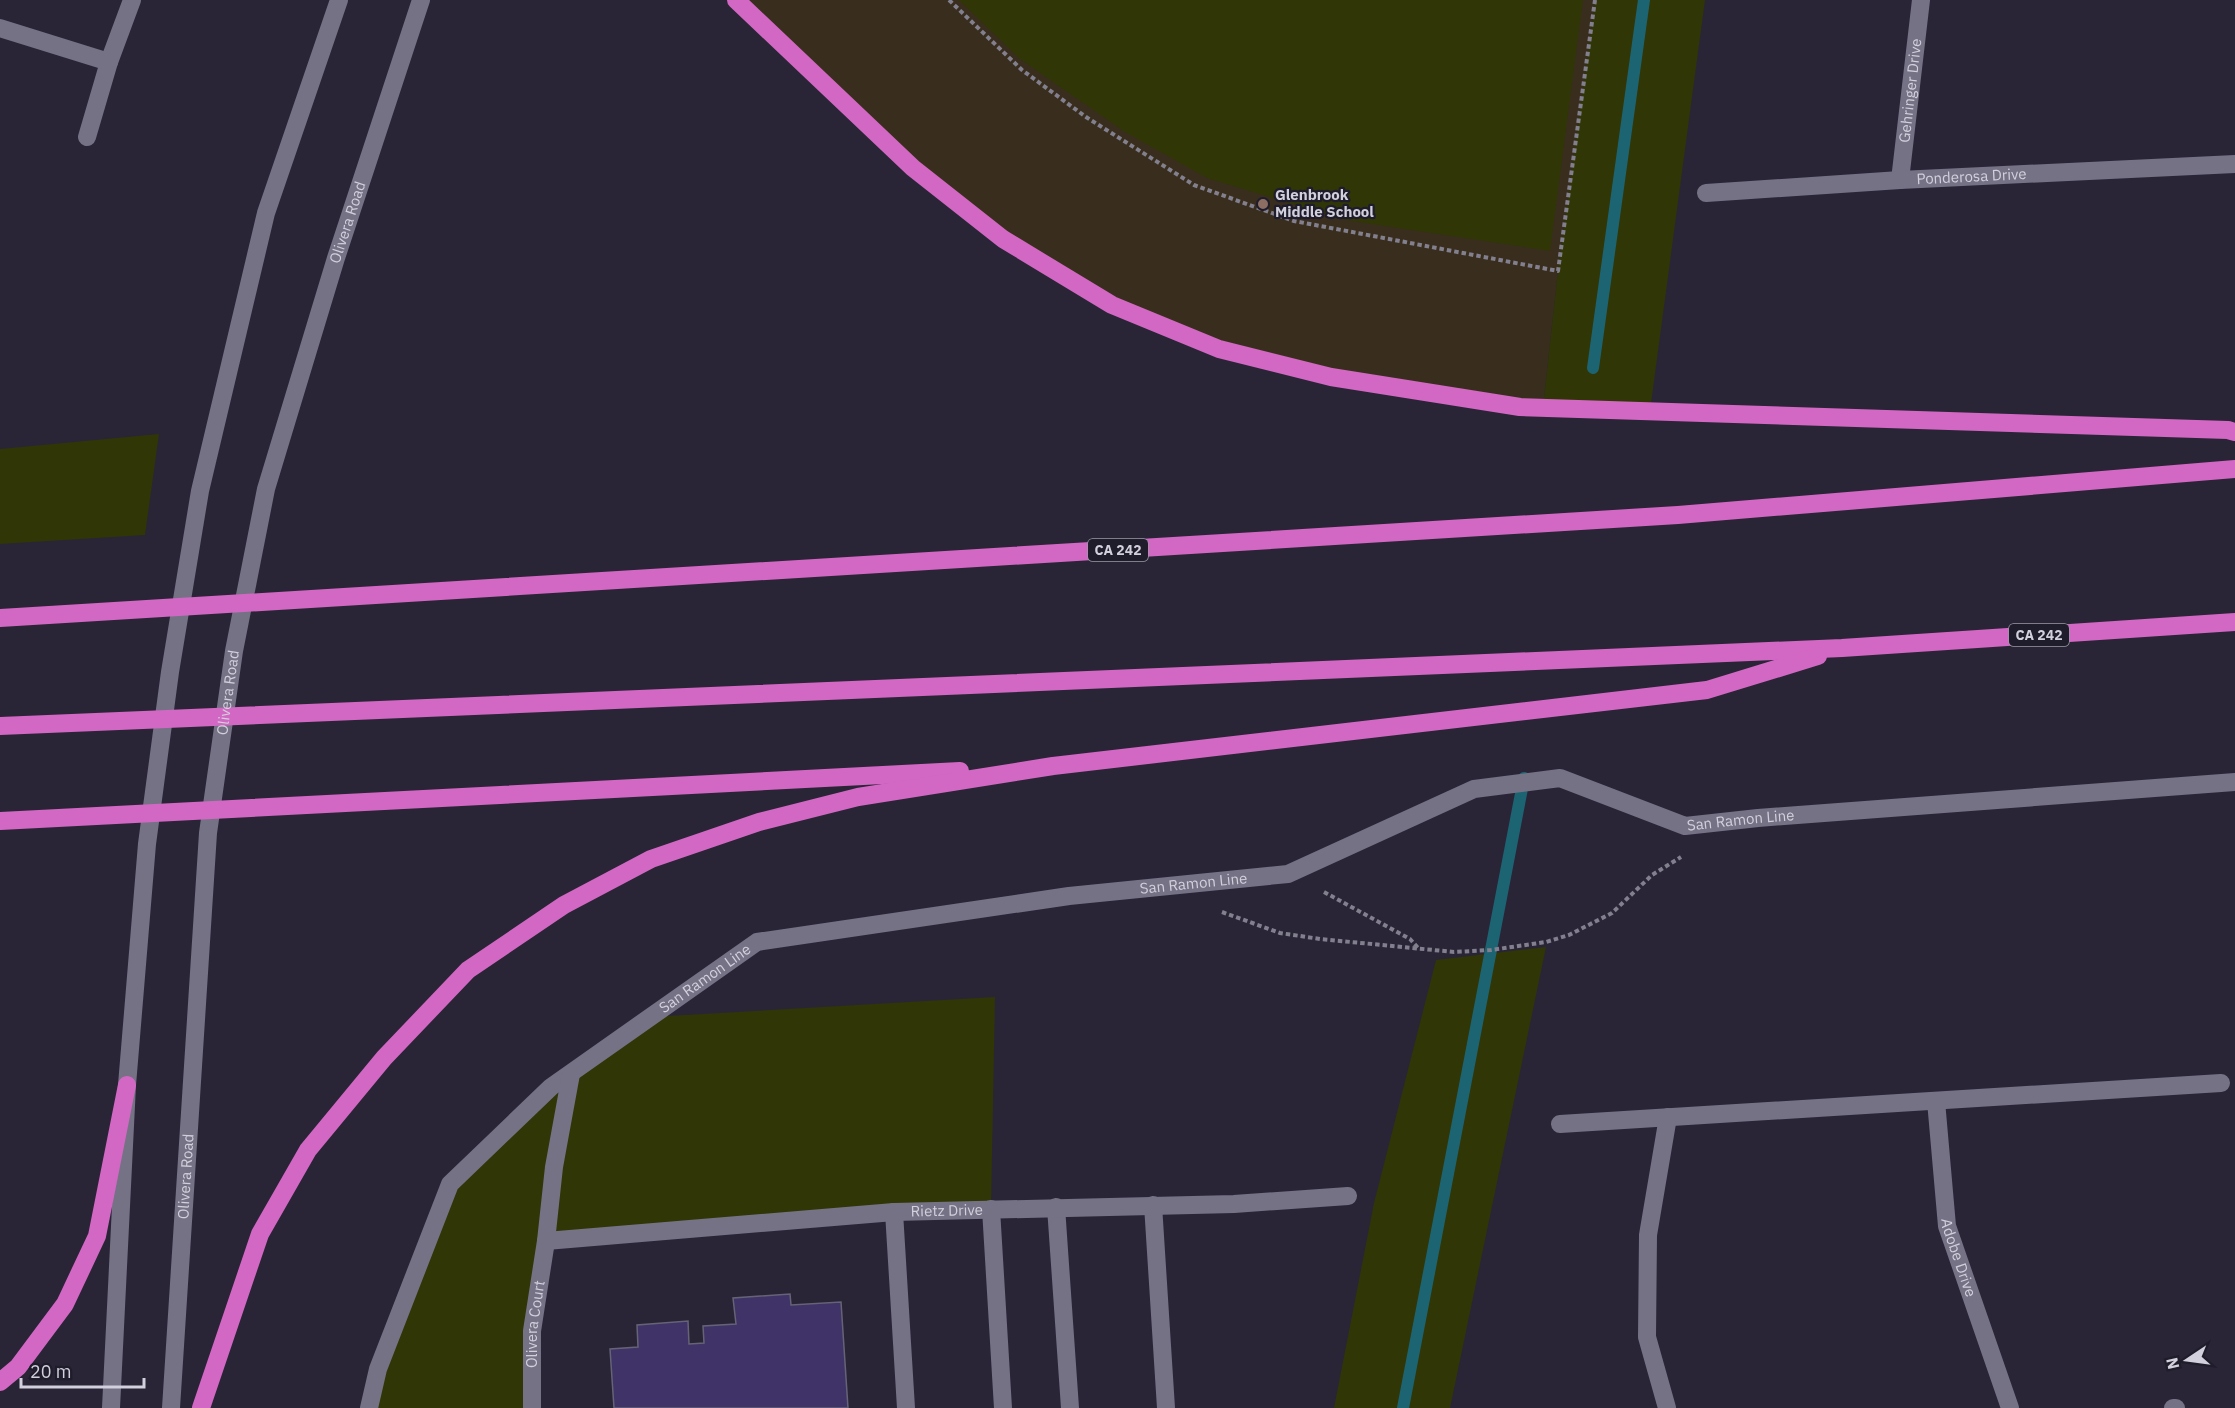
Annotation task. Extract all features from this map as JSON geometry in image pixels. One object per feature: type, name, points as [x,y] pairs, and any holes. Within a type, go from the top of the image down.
[{"type":"highway","points":[[736,0],[913,168],[1003,239],[1112,305],[1219,348],[1331,377],[1520,407],[2216,429],[2235,432]]},
{"type":"highway","name":"CA 242","points":[[0,618],[1631,518],[2235,469]]},
{"type":"highway","name":"CA 242","points":[[0,726],[1842,648],[2235,622]]},
{"type":"highway","points":[[201,1408],[260,1234],[309,1150],[384,1058],[468,970],[564,905],[651,859],[759,822],[858,797],[1053,766],[1707,690],[1842,648]]},
{"type":"highway","points":[[0,821],[1053,766]]},
{"type":"highway","points":[[0,1382],[18,1367],[66,1304],[97,1236],[128,1085]]},
{"type":"street","points":[[87,137],[109,62],[132,0]]},
{"type":"street","points":[[111,1408],[128,1085],[147,844],[170,672],[200,491],[266,213],[339,0]]},
{"type":"street","name":"Olivera Road","points":[[171,1408],[208,833],[234,651],[266,489],[336,258],[421,0]]},
{"type":"street","name":"Gehringer Drive","points":[[1899,180],[1921,0]]},
{"type":"street","points":[[0,28],[109,62]]},
{"type":"street","name":"Ponderosa Drive","points":[[1706,193],[1899,180],[2235,164]]},
{"type":"street","name":"San Ramon Line","points":[[369,1408],[378,1369],[450,1184],[552,1087],[757,942],[1070,896],[1288,874],[1474,789],[1560,778],[1685,826],[1758,818],[2235,782]]},
{"type":"street","name":"Olivera Court","points":[[532,1408],[532,1331],[554,1167],[571,1074]]},
{"type":"street","points":[[1560,1124],[2222,1083]]},
{"type":"street","name":"Adobe Drive","points":[[1936,1101],[1947,1226],[2010,1408]]},
{"type":"street","points":[[1667,1408],[1647,1337],[1647,1246],[1668,1117]]},
{"type":"street","name":"Rietz Drive","points":[[546,1240],[894,1212],[1153,1204],[1234,1204],[1348,1196]]},
{"type":"street","points":[[1153,1204],[1166,1408]]},
{"type":"street","points":[[1056,1207],[1070,1408]]},
{"type":"street","points":[[991,1209],[1003,1408]]},
{"type":"street","points":[[894,1212],[906,1408]]},
{"type":"path","points":[[949,0],[1022,70],[1086,117],[1194,185],[1294,221],[1558,271],[1595,0]]},
{"type":"path","points":[[1186,885],[1225,914],[1280,933],[1454,952],[1491,950],[1546,942],[1569,935],[1612,913],[1652,874],[1689,852]]},
{"type":"path","points":[[1288,874],[1410,939],[1419,949]]},
{"type":"shaded area","name":"Glenbrook Middle School","points":[[736,0],[1595,0],[1558,271],[1543,407],[1331,377],[1112,305],[1003,239]]},
{"type":"green space","points":[[959,0],[1583,0],[1550,251],[1345,220],[1207,178],[1125,132],[1020,59]]},
{"type":"green space","points":[[1595,0],[1705,0],[1650,411],[1543,407],[1558,271]]},
{"type":"green space","points":[[159,434],[145,535],[0,544],[0,449]]},
{"type":"green space","points":[[1546,947],[1450,1408],[1334,1408],[1374,1203],[1436,960]]},
{"type":"green space","points":[[995,997],[991,1209],[547,1241],[532,1408],[369,1408],[450,1184],[571,1074],[650,1017]]},
{"type":"building","points":[[790,1294],[791,1305],[841,1302],[848,1408],[614,1408],[610,1349],[638,1347],[637,1325],[688,1321],[689,1344],[704,1343],[703,1326],[736,1324],[733,1298]]},
{"type":"waterway","points":[[1593,368],[1644,0]]},
{"type":"waterway","points":[[1403,1408],[1524,778]]},
{"type":"place","name":"Glenbrook Middle School","points":[[1263,204]]}]
